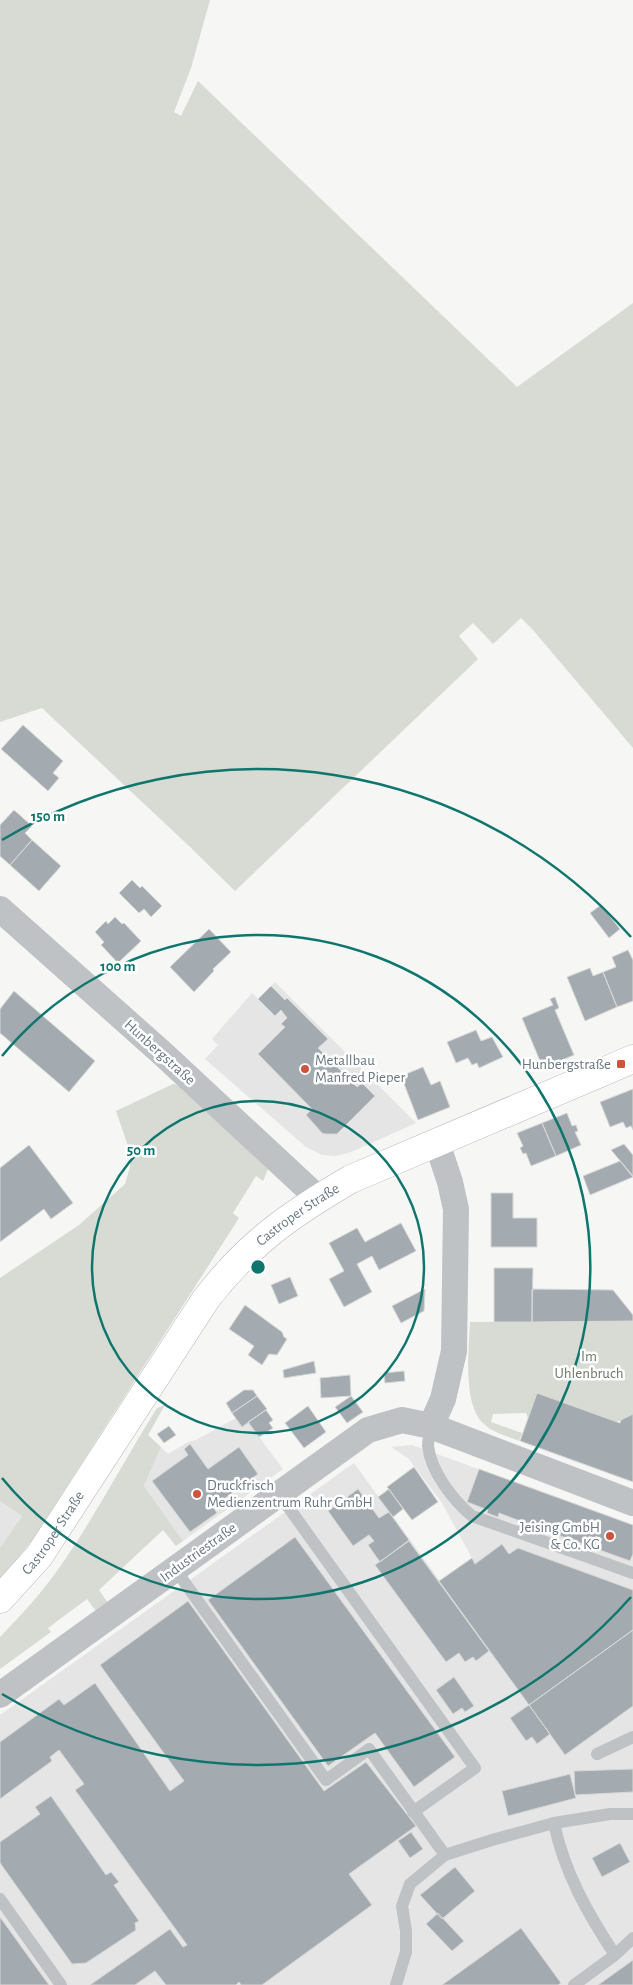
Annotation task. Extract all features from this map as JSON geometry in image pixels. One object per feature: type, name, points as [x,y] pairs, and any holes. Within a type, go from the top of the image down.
[{"type":"main road","name":"Castroper Straße","points":[[0,1599],[39,1556],[206,1299],[224,1276],[273,1228],[351,1179],[633,1059]]},
{"type":"street","name":"Hunbergstraße","points":[[0,909],[163,1054],[318,1198]]},
{"type":"street","points":[[431,1426],[443,1399],[454,1351],[456,1209],[450,1182],[437,1143]]},
{"type":"street","name":"Industriestraße","points":[[0,1695],[368,1430],[402,1420],[431,1426],[633,1503]]},
{"type":"lane","points":[[431,1426],[428,1445],[438,1476],[461,1506],[472,1516],[633,1573]]},
{"type":"lane","points":[[279,1494],[475,1768],[413,1812]]},
{"type":"lane","points":[[175,1569],[326,1780],[369,1749],[445,1855]]},
{"type":"lane","points":[[597,1754],[633,1737]]},
{"type":"lane","points":[[396,1985],[406,1952],[406,1931],[402,1906],[410,1884],[445,1855],[492,1840],[554,1824],[610,1814],[633,1814]]},
{"type":"lane","points":[[554,1824],[578,1894],[615,1955]]},
{"type":"lane","points":[[0,1899],[61,1985]]},
{"type":"lane","points":[[574,1985],[615,1955],[633,1938]]},
{"type":"shaded area","points":[[275,982],[416,1123],[349,1153],[335,1156],[322,1155],[306,1147],[205,1059],[218,1045],[212,1039],[252,993],[258,999]]},
{"type":"shaded area","points":[[236,1418],[248,1422],[283,1469],[183,1541],[144,1486],[161,1447],[168,1454]]},
{"type":"shaded area","points":[[412,1445],[633,1525],[633,1985],[0,1985],[0,1715],[354,1463],[440,1581],[472,1558],[442,1503],[408,1458],[391,1447]]},
{"type":"shaded area","points":[[0,1501],[22,1516],[0,1548]]},
{"type":"green space","points":[[0,0],[210,0],[191,68],[174,112],[181,116],[198,81],[517,387],[633,303],[633,748],[521,618],[493,644],[473,623],[459,636],[478,659],[235,891],[42,708],[0,722]]},
{"type":"green space","points":[[173,1084],[187,1086],[268,1169],[263,1181],[256,1176],[233,1213],[239,1218],[33,1539],[0,1581],[0,1548],[22,1516],[0,1501],[0,1278],[79,1225],[125,1184],[130,1167],[130,1152],[116,1111]]},
{"type":"green space","name":"Im Uhlenbruch","points":[[633,1321],[633,1414],[620,1421],[613,1421],[537,1393],[528,1418],[526,1413],[493,1414],[491,1422],[522,1433],[519,1441],[492,1430],[477,1415],[472,1404],[468,1376],[470,1322]]},
{"type":"green space","points":[[165,1405],[148,1435],[161,1447],[144,1486],[183,1541],[176,1546],[163,1530],[99,1590],[108,1603],[96,1611],[87,1599],[48,1628],[51,1632],[0,1669],[0,1637],[37,1597],[57,1571],[157,1408]]},
{"type":"building","points":[[23,725],[63,761],[53,773],[59,778],[48,791],[1,749]]},
{"type":"building","points":[[14,810],[32,826],[25,833],[32,840],[10,865],[0,856],[0,825]]},
{"type":"building","points":[[32,840],[61,866],[39,891],[10,865]]},
{"type":"building","points":[[132,880],[140,888],[142,886],[162,906],[151,917],[144,909],[139,913],[119,893]]},
{"type":"building","points":[[601,905],[620,929],[609,938],[590,913]]},
{"type":"building","points":[[115,917],[122,924],[124,923],[141,941],[118,963],[101,945],[104,942],[95,932],[106,921],[108,924]]},
{"type":"building","points":[[209,929],[231,952],[213,969],[214,971],[194,992],[170,967]]},
{"type":"building","points":[[628,950],[633,960],[633,1001],[617,1007],[603,972],[616,967],[612,957]]},
{"type":"building","points":[[590,968],[593,976],[603,972],[617,1007],[585,1021],[567,977]]},
{"type":"building","name":"Metallbau Manfred Pieper","points":[[271,986],[285,1000],[287,998],[328,1039],[318,1048],[357,1087],[362,1083],[375,1096],[337,1134],[322,1133],[306,1115],[312,1109],[258,1054],[285,1027],[281,1024],[287,1018],[281,1010],[275,1016],[258,999]]},
{"type":"building","points":[[14,991],[95,1061],[69,1092],[0,1033],[0,1009]]},
{"type":"building","points":[[555,997],[559,1008],[555,1010],[574,1055],[543,1068],[522,1018],[553,1005],[550,999]]},
{"type":"building","points":[[476,1030],[481,1041],[492,1037],[503,1057],[479,1068],[477,1063],[472,1065],[468,1058],[456,1063],[447,1042]]},
{"type":"building","points":[[423,1067],[431,1085],[440,1081],[450,1107],[418,1120],[401,1076]]},
{"type":"building","points":[[633,1089],[633,1130],[631,1126],[626,1128],[623,1122],[610,1127],[600,1102]]},
{"type":"building","points":[[567,1113],[572,1126],[576,1125],[578,1131],[575,1132],[581,1145],[556,1156],[542,1123]]},
{"type":"building","points":[[542,1123],[556,1156],[531,1166],[526,1153],[523,1154],[520,1148],[523,1146],[517,1133]]},
{"type":"building","points":[[624,1144],[633,1155],[633,1176],[611,1150]]},
{"type":"building","points":[[29,1145],[73,1203],[51,1219],[44,1209],[0,1242],[0,1168]]},
{"type":"building","points":[[620,1161],[633,1177],[590,1195],[583,1176]]},
{"type":"building","points":[[491,1193],[513,1193],[513,1218],[537,1218],[537,1247],[491,1247]]},
{"type":"building","points":[[401,1223],[416,1251],[379,1270],[372,1256],[357,1264],[372,1292],[344,1307],[329,1279],[344,1271],[329,1243],[357,1228],[365,1242]]},
{"type":"building","points":[[494,1268],[533,1268],[532,1322],[494,1322]]},
{"type":"building","points":[[290,1277],[298,1296],[279,1304],[271,1285]]},
{"type":"building","points":[[425,1289],[424,1311],[401,1323],[392,1306]]},
{"type":"building","points":[[532,1289],[613,1290],[633,1315],[633,1321],[532,1322]]},
{"type":"building","points":[[245,1305],[282,1332],[287,1339],[277,1355],[269,1354],[262,1365],[248,1355],[254,1346],[229,1329]]},
{"type":"building","points":[[314,1361],[316,1373],[284,1378],[283,1370]]},
{"type":"building","points":[[404,1371],[405,1381],[385,1383],[384,1373]]},
{"type":"building","points":[[350,1375],[351,1396],[321,1398],[320,1378]]},
{"type":"building","points":[[244,1390],[253,1390],[257,1396],[232,1413],[226,1403]]},
{"type":"building","points":[[537,1393],[620,1423],[621,1420],[633,1414],[633,1482],[520,1441]]},
{"type":"building","points":[[257,1396],[267,1409],[242,1427],[232,1413]]},
{"type":"building","points":[[351,1396],[363,1412],[347,1423],[335,1407]]},
{"type":"building","points":[[308,1406],[326,1432],[304,1448],[285,1423]]},
{"type":"building","points":[[266,1410],[273,1420],[269,1423],[273,1428],[259,1437],[248,1422]]},
{"type":"building","points":[[169,1426],[176,1435],[164,1443],[157,1434]]},
{"type":"building","name":"Druckfrisch Medienzentrum Ruhr GmbH","points":[[190,1444],[208,1469],[239,1447],[258,1474],[213,1507],[217,1513],[190,1532],[152,1481],[188,1455],[184,1449]]},
{"type":"building","points":[[414,1467],[438,1502],[412,1520],[387,1487]]},
{"type":"building","points":[[479,1469],[633,1525],[633,1554],[630,1561],[525,1523],[523,1528],[518,1526],[520,1521],[499,1513],[498,1517],[487,1513],[488,1510],[467,1502]]},
{"type":"building","points":[[358,1489],[379,1518],[389,1512],[409,1540],[380,1562],[368,1545],[374,1541],[369,1535],[353,1546],[328,1511]]},
{"type":"building","points":[[389,1489],[403,1509],[393,1517],[378,1497]]},
{"type":"building","points":[[295,1537],[455,1757],[414,1787],[375,1733],[328,1766],[208,1600]]},
{"type":"building","points":[[409,1541],[489,1651],[476,1661],[473,1657],[465,1662],[459,1653],[446,1662],[375,1565]]},
{"type":"building","points":[[502,1544],[509,1554],[518,1548],[633,1590],[633,1630],[529,1705],[439,1581],[472,1558],[475,1564]]},
{"type":"building","points":[[188,1601],[324,1791],[366,1762],[416,1826],[349,1874],[372,1905],[262,1985],[241,1985],[239,1982],[236,1985],[166,1985],[155,1971],[135,1985],[90,1985],[170,1929],[183,1947],[187,1945],[75,1790],[84,1784],[59,1750],[50,1757],[52,1761],[0,1799],[0,1742],[59,1699],[64,1705],[95,1683],[170,1791],[184,1781],[100,1665]]},
{"type":"building","points":[[633,1630],[633,1706],[565,1755],[529,1705]]},
{"type":"building","points":[[454,1677],[474,1706],[465,1712],[462,1708],[453,1714],[436,1690]]},
{"type":"building","points":[[529,1705],[550,1734],[537,1744],[532,1737],[526,1741],[510,1718]]},
{"type":"building","points":[[633,1769],[633,1792],[575,1795],[574,1771]]},
{"type":"building","points":[[570,1774],[576,1798],[508,1816],[502,1791]]},
{"type":"building","points":[[51,1796],[106,1875],[111,1872],[119,1882],[114,1885],[139,1921],[135,1923],[136,1930],[86,1963],[72,1964],[0,1863],[0,1842],[40,1814],[35,1807]]},
{"type":"building","points":[[411,1832],[423,1849],[410,1858],[398,1841]]},
{"type":"building","points":[[620,1843],[630,1862],[602,1877],[592,1858]]},
{"type":"building","points":[[455,1867],[475,1891],[442,1919],[420,1895]]},
{"type":"building","points":[[438,1913],[464,1941],[452,1951],[426,1924]]},
{"type":"building","points":[[0,1917],[49,1985],[0,1985]]},
{"type":"building","points":[[521,1928],[561,1983],[558,1985],[442,1985]]},
{"type":"building","points":[[633,1960],[633,1985],[598,1985]]},
{"type":"place","name":"Hunbergstraße","points":[[621,1064]]},
{"type":"place","name":"Metallbau Manfred Pieper","points":[[305,1069]]},
{"type":"place","name":"Druckfrisch Medienzentrum Ruhr GmbH","points":[[197,1494]]},
{"type":"place","name":"Jeising GmbH & Co. KG","points":[[610,1536]]}]
